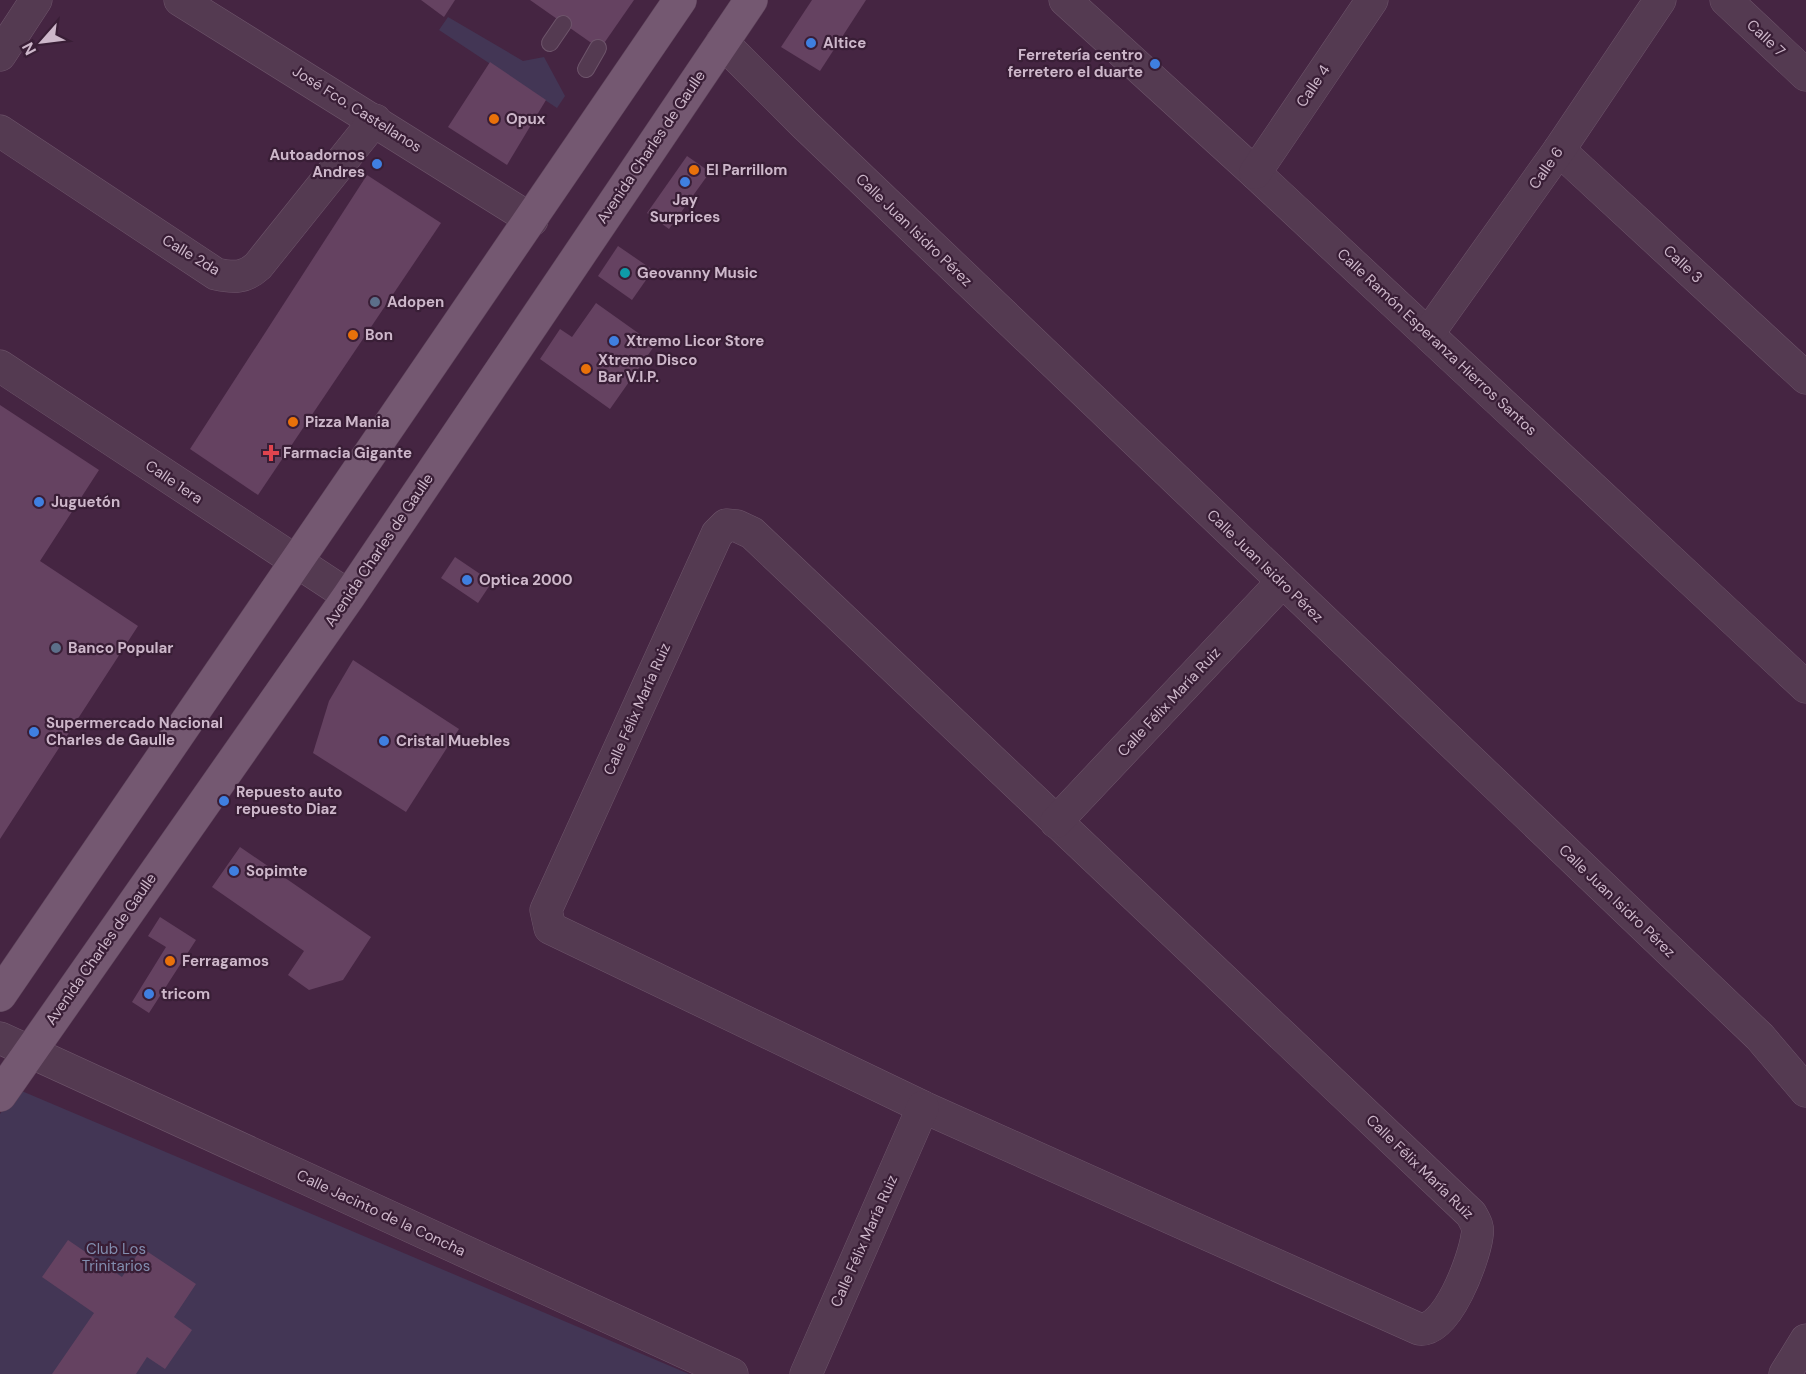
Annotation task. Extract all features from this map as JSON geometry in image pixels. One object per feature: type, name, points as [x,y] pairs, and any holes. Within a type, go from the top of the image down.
[{"type":"main road","points":[[0,995],[532,220],[680,0]]},
{"type":"main road","name":"Avenida Charles de Gaulle","points":[[0,1095],[349,596],[751,0]]},
{"type":"street","points":[[0,56],[36,0]]},
{"type":"street","name":"José Fco. Castellanos","points":[[180,0],[532,220]]},
{"type":"street","name":"Calle 4","points":[[1255,173],[1372,0]]},
{"type":"street","name":"Calle 6","points":[[1428,334],[1559,150],[1660,0]]},
{"type":"street","name":"Calle 7","points":[[1726,0],[1806,75]]},
{"type":"street","name":"Calle Ramón Esperanza Hierros Santos","points":[[1077,4],[1806,687]]},
{"type":"street","name":"Calle Juan Isidro Pérez","points":[[723,42],[805,125],[1760,1037],[1806,1091]]},
{"type":"street","name":"Calle 2da","points":[[0,130],[216,274],[234,278],[249,274],[258,266],[375,120]]},
{"type":"street","name":"Calle 3","points":[[1559,150],[1806,378]]},
{"type":"street","name":"Calle 1era","points":[[0,366],[349,596]]},
{"type":"street","name":"Calle Félix María Ruiz","points":[[726,525],[737,526],[752,533],[1056,822],[1471,1214],[1477,1223],[1478,1234],[1467,1270],[1452,1303],[1434,1326],[1427,1330],[1419,1329],[923,1107],[559,934],[550,928],[546,919],[546,910],[717,534],[726,525]]},
{"type":"street","name":"Calle Félix María Ruiz","points":[[1056,822],[1282,582]]},
{"type":"street","name":"Calle Jacinto de la Concha","points":[[0,1038],[732,1374]]},
{"type":"street","name":"Calle Félix María Ruiz","points":[[806,1374],[923,1107]]},
{"type":"street","points":[[1785,1374],[1806,1340]]},
{"type":"lane","points":[[550,43],[563,24]]},
{"type":"lane","points":[[586,69],[598,48]]},
{"type":"green space","points":[[448,17],[523,61],[544,57],[565,96],[557,108],[439,30]]},
{"type":"green space","name":"Club Los Trinitarios","points":[[17,1089],[689,1374],[0,1374],[0,1114]]},
{"type":"building","points":[[421,0],[455,0],[444,17]]},
{"type":"building","points":[[530,0],[634,0],[600,49]]},
{"type":"building","points":[[812,0],[866,0],[820,71],[781,47]]},
{"type":"building","name":"Opux","points":[[490,62],[546,100],[507,165],[448,127]]},
{"type":"building","points":[[687,156],[710,172],[669,229],[647,213]]},
{"type":"building","points":[[367,175],[441,223],[258,495],[190,449]]},
{"type":"building","name":"Geovanny Music","points":[[618,246],[653,270],[632,300],[598,276]]},
{"type":"building","points":[[596,303],[655,345],[610,409],[540,359],[560,329],[572,337]]},
{"type":"building","name":"Supermercado Nacional Charles de Gaulle","points":[[0,405],[99,470],[40,561],[138,626],[0,839]]},
{"type":"building","name":"Optica 2000","points":[[455,557],[492,582],[478,603],[441,578]]},
{"type":"building","name":"Cristal Muebles","points":[[353,660],[459,729],[406,812],[313,753],[329,701]]},
{"type":"building","points":[[240,847],[371,937],[343,980],[309,990],[288,975],[304,951],[212,887]]},
{"type":"building","name":"Ferragamos","points":[[160,917],[196,940],[149,1013],[132,1002],[166,947],[148,936]]},
{"type":"building","points":[[68,1240],[122,1277],[142,1248],[196,1284],[174,1317],[192,1330],[165,1369],[147,1357],[136,1374],[52,1374],[94,1313],[42,1277]]},
{"type":"place","name":"Altice","points":[[811,43]]},
{"type":"place","name":"Ferretería centro ferretero el duarte","points":[[1155,64]]},
{"type":"place","name":"Opux","points":[[494,119]]},
{"type":"place","name":"Autoadornos Andres","points":[[377,164]]},
{"type":"place","name":"El Parrillom","points":[[694,170]]},
{"type":"place","name":"Jay Surprices","points":[[685,182]]},
{"type":"place","name":"Geovanny Music","points":[[625,273]]},
{"type":"place","name":"Adopen","points":[[375,302]]},
{"type":"place","name":"Bon","points":[[353,335]]},
{"type":"place","name":"Xtremo Licor Store","points":[[614,341]]},
{"type":"place","name":"Xtremo Disco Bar V.I.P.","points":[[586,369]]},
{"type":"place","name":"Pizza Mania","points":[[293,422]]},
{"type":"place","name":"Farmacia Gigante","points":[[271,453]]},
{"type":"place","name":"Juguetón","points":[[39,502]]},
{"type":"place","name":"Optica 2000","points":[[467,580]]},
{"type":"place","name":"Banco Popular","points":[[56,648]]},
{"type":"place","name":"Supermercado Nacional Charles de Gaulle","points":[[34,732]]},
{"type":"place","name":"Cristal Muebles","points":[[384,741]]},
{"type":"place","name":"Repuesto auto repuesto Diaz","points":[[224,801]]},
{"type":"place","name":"Sopimte","points":[[234,871]]},
{"type":"place","name":"Ferragamos","points":[[170,961]]},
{"type":"place","name":"tricom","points":[[149,994]]}]
